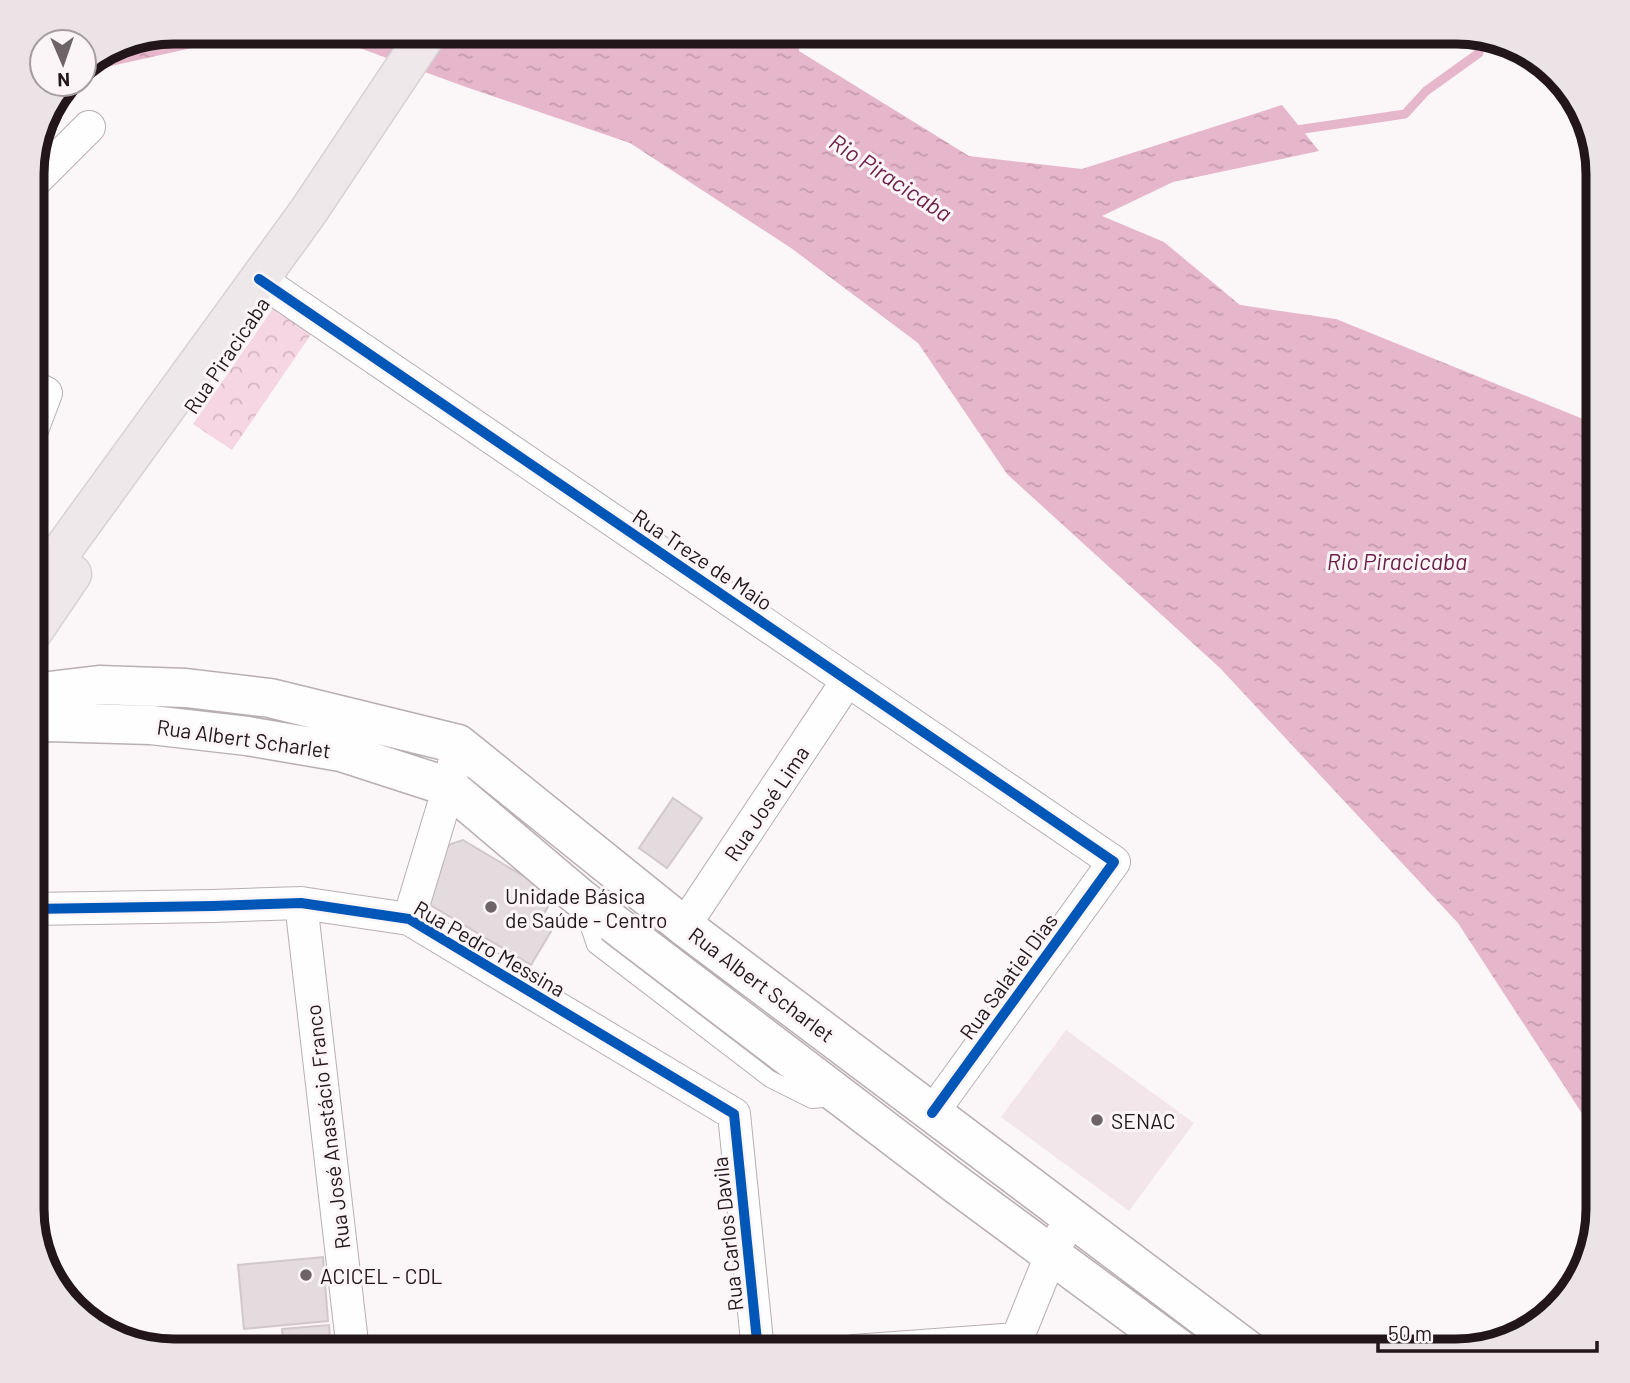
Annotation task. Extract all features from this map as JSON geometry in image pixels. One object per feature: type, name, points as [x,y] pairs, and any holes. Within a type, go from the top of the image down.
[{"type":"main road","name":"Rua Piracicaba","points":[[44,616],[420,44]]},
{"type":"main road","name":"Rua Piracicaba","points":[[44,576],[265,283]]},
{"type":"main road","name":"Rua Albert Scharlet","points":[[44,692],[99,685],[186,688],[270,698],[458,744],[684,926],[1232,1339]]},
{"type":"main road","name":"Rua Albert Scharlet","points":[[44,723],[151,725],[247,736],[341,752],[449,787],[579,897],[1165,1339]]},
{"type":"main road","points":[[579,897],[605,861]]},
{"type":"street","points":[[44,172],[89,127]]},
{"type":"street","name":"Rua Treze de Maio","points":[[265,283],[1114,862]]},
{"type":"street","name":"Rua José Lima","points":[[684,926],[847,681]]},
{"type":"street","points":[[409,919],[449,787],[458,744]]},
{"type":"street","name":"Rua Salatiel Dias","points":[[932,1112],[1114,862]]},
{"type":"street","name":"Rua Pedro Messina","points":[[44,909],[301,903],[409,919],[734,1114]]},
{"type":"street","name":"Rua José Anastácio Franco","points":[[301,903],[351,1339]]},
{"type":"street","points":[[842,1097],[865,1062]]},
{"type":"street","name":"Rua Carlos Davila","points":[[734,1114],[757,1339]]},
{"type":"street","points":[[1027,1339],[1052,1255],[1071,1217]]},
{"type":"shaded area","name":"SENAC","points":[[1066,1030],[1194,1123],[1129,1211],[1001,1117]]},
{"type":"green space","points":[[276,304],[314,330],[232,450],[193,424]]},
{"type":"water","points":[[173,44],[212,44],[98,69],[116,57],[140,48]]},
{"type":"water","name":"Rio Piracicaba","points":[[349,44],[798,44],[799,51],[969,156],[1082,169],[1282,105],[1319,151],[1173,182],[1102,216],[1164,242],[1240,305],[1336,319],[1586,420],[1586,1120],[1458,923],[1220,668],[1007,474],[918,343],[791,248],[630,143]]},
{"type":"building","points":[[673,798],[702,818],[667,868],[639,848]]},
{"type":"building","name":"Unidade Básica de Saúde - Centro","points":[[463,840],[555,895],[543,915],[556,923],[531,965],[422,900],[440,853],[451,844]]},
{"type":"building","points":[[323,1257],[328,1321],[244,1329],[238,1265]]},
{"type":"building","points":[[329,1325],[330,1339],[283,1339],[282,1329]]},
{"type":"waterway","points":[[1290,131],[1405,114],[1426,91],[1479,53],[1478,46]]},
{"type":"cycle path","points":[[259,279],[1114,862],[932,1113]]},
{"type":"cycle path","points":[[44,909],[301,903],[409,919],[734,1114],[757,1339]]},
{"type":"place","name":"Unidade Básica de Saúde - Centro","points":[[491,907]]},
{"type":"place","name":"SENAC","points":[[1097,1120]]},
{"type":"place","name":"ACICEL - CDL","points":[[306,1275]]}]
